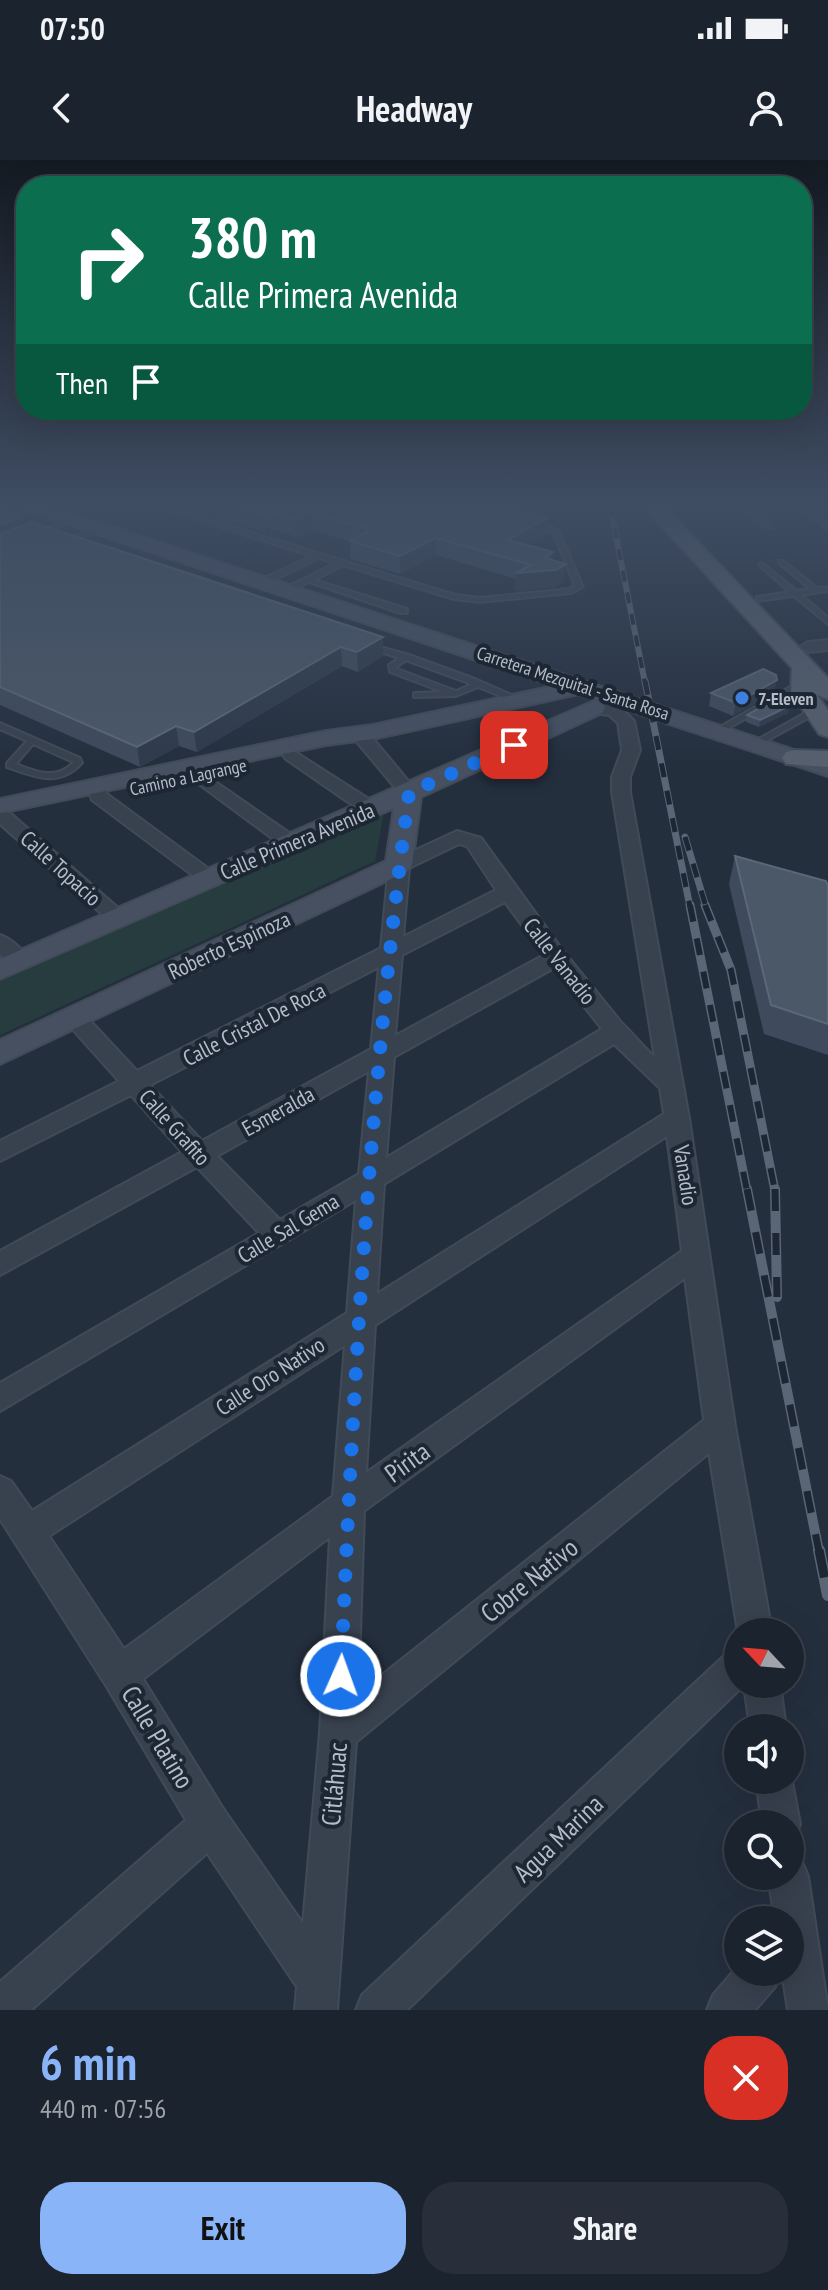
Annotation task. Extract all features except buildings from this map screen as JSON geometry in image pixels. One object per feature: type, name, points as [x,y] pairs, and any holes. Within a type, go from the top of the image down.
[{"type":"main road","points":[[742,592],[814,662]]},
{"type":"main road","points":[[754,592],[814,662],[823,711]]},
{"type":"main road","points":[[795,758],[827,766]]},
{"type":"street","name":"Carretera Mezquital - Santa Rosa","points":[[295,592],[795,758]]},
{"type":"street","name":"Camino a Lagrange","points":[[97,791],[198,775],[292,755],[506,697],[581,686]]},
{"type":"street","name":"Vanadio","points":[[594,708],[614,711],[626,721],[631,750],[621,777],[621,792],[677,1118],[720,1426],[753,1618]]},
{"type":"street","name":"Calle Primera Avenida","points":[[10,966],[409,793],[594,708]]},
{"type":"street","name":"Camino a Lagrange","points":[[1,814],[365,734]]},
{"type":"street","points":[[365,734],[409,793]]},
{"type":"street","points":[[292,755],[371,809]]},
{"type":"street","points":[[198,775],[291,843]]},
{"type":"street","points":[[97,791],[210,879]]},
{"type":"street","name":"Citláhuac","points":[[317,1996],[338,1733],[348,1504],[380,1055],[409,793]]},
{"type":"street","name":"Calle Topacio","points":[[1,814],[119,919]]},
{"type":"street","name":"Calle Vanadio","points":[[457,837],[474,842],[506,893],[616,1031],[646,1065],[669,1083]]},
{"type":"street","name":"Roberto Espinoza","points":[[0,1053],[457,837]]},
{"type":"street","name":"Calle Cristal De Roca","points":[[0,1152],[506,893]]},
{"type":"street","points":[[0,942],[10,966]]},
{"type":"street","name":"Esmeralda","points":[[0,1264],[557,957]]},
{"type":"street","name":"Calle Grafito","points":[[75,1018],[278,1235]]},
{"type":"street","name":"Calle Sal Gema","points":[[0,1398],[616,1031]]},
{"type":"street","name":"Calle Oro Nativo","points":[[27,1532],[677,1118]]},
{"type":"street","name":"Pirita","points":[[120,1674],[348,1504],[698,1254]]},
{"type":"street","name":"Cobre Nativo","points":[[338,1733],[720,1426]]},
{"type":"street","name":"Calle Platino","points":[[0,1491],[120,1674],[317,1996]]},
{"type":"street","name":"Agua Marina","points":[[377,2010],[724,1679]]},
{"type":"street","points":[[0,2010],[210,1824]]},
{"type":"street","points":[[728,2010],[748,1986]]},
{"type":"street","points":[[804,1986],[809,2010]]},
{"type":"lane","points":[[346,592],[404,611]]},
{"type":"lane","points":[[441,592],[467,600],[556,592]]},
{"type":"lane","points":[[760,599],[802,592]]},
{"type":"lane","points":[[792,594],[828,622]]},
{"type":"lane","points":[[365,643],[506,697]]},
{"type":"lane","points":[[406,657],[393,665],[393,670],[456,694]]},
{"type":"lane","points":[[717,731],[814,662]]},
{"type":"lane","points":[[417,695],[456,694],[472,689],[475,683]]},
{"type":"lane","points":[[754,744],[823,711]]},
{"type":"lane","points":[[0,726],[78,763],[64,774],[46,777],[10,765]]},
{"type":"lane","points":[[0,769],[10,765],[32,740]]},
{"type":"green space","points":[[384,812],[375,861],[0,1035],[0,980]]},
{"type":"railway","points":[[627,592],[645,683]]},
{"type":"railway","points":[[645,681],[690,907]]},
{"type":"railway","points":[[685,837],[706,907]]},
{"type":"railway","points":[[690,905],[747,1191]]},
{"type":"railway","points":[[705,905],[731,970],[775,1191]]},
{"type":"railway","points":[[747,1189],[819,1552]]},
{"type":"railway","points":[[775,1189],[777,1297]]},
{"type":"railway","points":[[819,1550],[828,1595]]},
{"type":"place","name":"7-Eleven","points":[[742,698]]},
{"type":"route","points":[[341,1676],[348,1504],[380,1055],[409,793],[514,745]]}]
